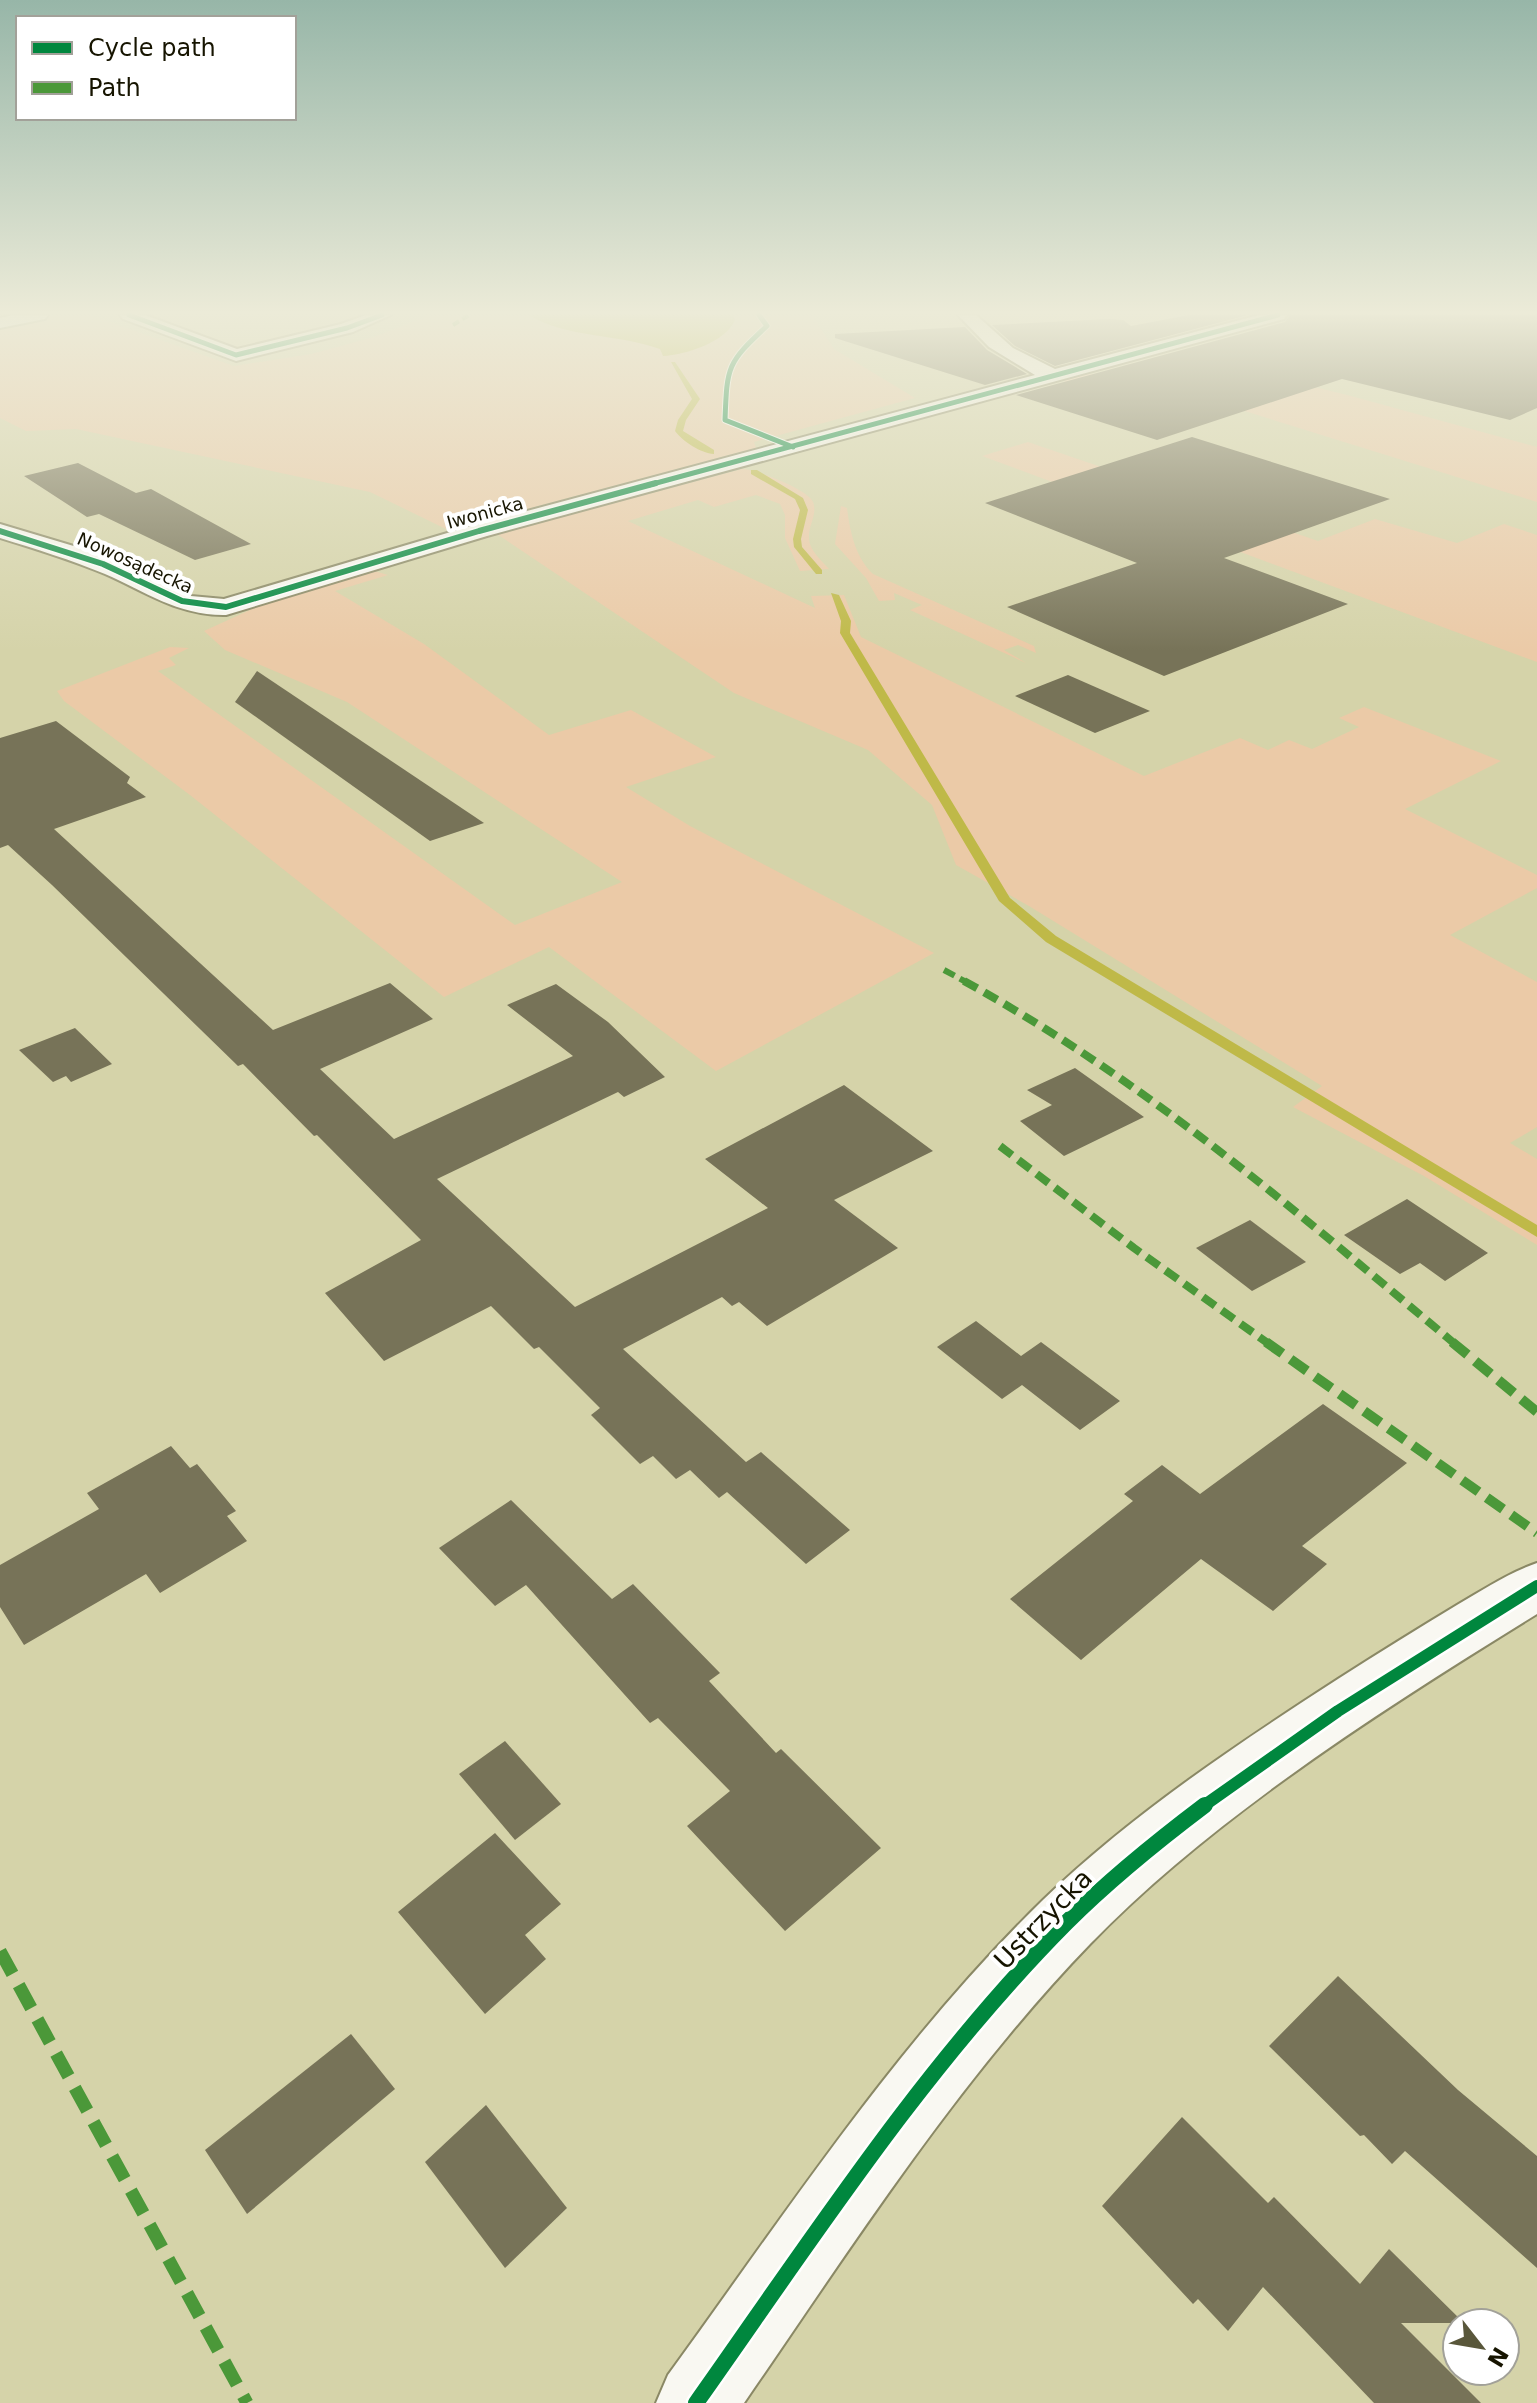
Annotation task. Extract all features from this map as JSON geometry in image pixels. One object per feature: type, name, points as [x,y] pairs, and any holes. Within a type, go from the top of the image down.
[{"type":"street","name":"Iwonicka","points":[[212,609],[243,604],[493,527],[865,427]]},
{"type":"street","name":"Nowosądecka","points":[[0,531],[108,566],[190,606],[212,609]]},
{"type":"street","name":"Ustrzycka","points":[[696,2403],[919,2098],[976,2024],[1049,1940],[1110,1882],[1180,1823],[1271,1756],[1407,1663],[1537,1586]]},
{"type":"shaded area","points":[[18,427],[808,427],[754,442],[756,448],[448,530],[370,492],[76,429],[26,431]]},
{"type":"shaded area","points":[[1296,427],[1465,427],[1537,447],[1537,502]]},
{"type":"shaded area","points":[[1028,442],[1318,541],[1375,519],[1457,543],[1504,524],[1537,535],[1537,662],[982,456]]},
{"type":"shaded area","points":[[742,469],[780,481],[809,497],[814,511],[809,534],[811,547],[829,569],[800,571],[785,538],[785,515],[780,504],[756,495],[714,507],[698,500],[628,521],[815,608],[811,596],[844,595],[861,637],[1144,776],[1240,738],[1268,750],[1289,740],[1312,749],[1359,727],[1339,718],[1364,707],[1501,761],[1405,809],[1537,875],[1537,888],[1450,935],[1537,982],[1537,1127],[1510,1143],[1537,1159],[1537,1245],[1424,1176],[1293,1107],[1322,1086],[1029,906],[956,865],[932,805],[868,750],[734,693],[497,534]]},
{"type":"shaded area","points":[[841,506],[847,508],[858,552],[873,574],[1034,646],[1036,653],[1018,645],[1004,650],[1026,663],[910,610],[922,605],[894,593],[895,600],[879,601],[866,578],[835,544]]},
{"type":"shaded area","points":[[371,570],[388,575],[335,591],[424,644],[549,735],[631,710],[716,757],[626,787],[690,826],[934,953],[716,1071],[549,947],[444,997],[190,795],[64,701],[57,691],[170,647],[189,648],[169,658],[176,665],[158,671],[515,925],[622,882],[347,702],[225,650],[204,631],[259,606]]},
{"type":"building","points":[[1117,427],[1196,427],[1157,440]]},
{"type":"building","points":[[1192,437],[1390,499],[1224,558],[1348,604],[1164,676],[1007,607],[1137,563],[985,503]]},
{"type":"building","points":[[78,463],[136,493],[151,489],[251,544],[195,560],[99,514],[87,517],[24,476]]},
{"type":"building","points":[[257,671],[484,823],[430,841],[235,702]]},
{"type":"building","points":[[1068,675],[1150,711],[1095,733],[1015,696]]},
{"type":"building","points":[[56,721],[130,777],[127,783],[146,797],[54,829],[273,1030],[390,983],[433,1019],[320,1069],[394,1139],[573,1056],[507,1005],[556,984],[608,1022],[665,1077],[624,1097],[618,1092],[437,1179],[575,1307],[768,1208],[705,1159],[844,1085],[933,1151],[834,1200],[898,1248],[767,1326],[739,1302],[732,1306],[722,1297],[623,1349],[746,1462],[761,1452],[850,1530],[806,1564],[727,1492],[719,1498],[690,1470],[676,1479],[653,1456],[640,1464],[591,1415],[600,1408],[539,1347],[534,1349],[491,1306],[384,1361],[325,1293],[421,1240],[317,1135],[314,1136],[243,1064],[238,1066],[52,885],[8,845],[0,848],[0,738]]},
{"type":"building","points":[[75,1028],[112,1064],[71,1082],[66,1076],[53,1082],[19,1050]]},
{"type":"building","points":[[1075,1068],[1144,1117],[1064,1156],[1020,1121],[1052,1105],[1027,1090]]},
{"type":"building","points":[[1407,1199],[1488,1253],[1445,1281],[1420,1263],[1400,1274],[1344,1235]]},
{"type":"building","points":[[1250,1220],[1306,1262],[1252,1291],[1196,1248]]},
{"type":"building","points":[[976,1321],[1021,1356],[1041,1342],[1120,1401],[1080,1430],[1022,1385],[1002,1399],[937,1347]]},
{"type":"building","points":[[1323,1404],[1407,1463],[1302,1546],[1327,1564],[1273,1611],[1201,1559],[1081,1660],[1010,1599],[1133,1501],[1124,1494],[1162,1465],[1200,1494]]},
{"type":"building","points":[[171,1446],[190,1468],[197,1464],[236,1511],[227,1516],[247,1541],[160,1593],[146,1574],[24,1645],[0,1607],[0,1565],[99,1509],[87,1493]]},
{"type":"building","points":[[511,1500],[612,1599],[633,1584],[720,1673],[709,1681],[776,1753],[781,1749],[881,1848],[785,1931],[687,1826],[730,1791],[658,1718],[650,1723],[526,1585],[495,1606],[439,1548]]},
{"type":"building","points":[[505,1741],[561,1804],[515,1840],[459,1774]]},
{"type":"building","points":[[495,1833],[561,1904],[525,1935],[546,1959],[485,2014],[398,1912]]},
{"type":"building","points":[[1338,1976],[1458,2090],[1537,2156],[1537,2268],[1405,2151],[1392,2164],[1269,2046]]},
{"type":"building","points":[[351,2034],[395,2089],[247,2214],[205,2150]]},
{"type":"building","points":[[486,2105],[567,2208],[505,2268],[425,2162]]},
{"type":"building","points":[[1182,2117],[1268,2203],[1274,2197],[1360,2284],[1389,2249],[1448,2307],[1441,2307],[1441,2323],[1401,2323],[1441,2363],[1441,2387],[1465,2387],[1481,2403],[1374,2403],[1263,2287],[1228,2331],[1198,2299],[1193,2304],[1102,2206]]},
{"type":"waterway","points":[[679,427],[688,440],[711,452]]},
{"type":"waterway","points":[[754,472],[799,498],[804,510],[798,547],[819,572]]},
{"type":"waterway","points":[[834,595],[846,621],[845,633],[1005,901],[1051,939],[1537,1232]]},
{"type":"marked path","points":[[944,970],[995,998],[1152,1098],[1230,1157],[1537,1412]]},
{"type":"marked path","points":[[1000,1146],[1134,1248],[1537,1533]]},
{"type":"marked path","points":[[0,1951],[247,2403]]},
{"type":"cycle path","points":[[743,427],[793,447]]},
{"type":"cycle path","points":[[0,531],[103,564],[182,601],[226,607],[479,531],[863,427]]},
{"type":"cycle path","points":[[696,2403],[909,2107],[1000,1994],[1068,1920],[1155,1844],[1261,1764],[1377,1685],[1537,1586]]}]
